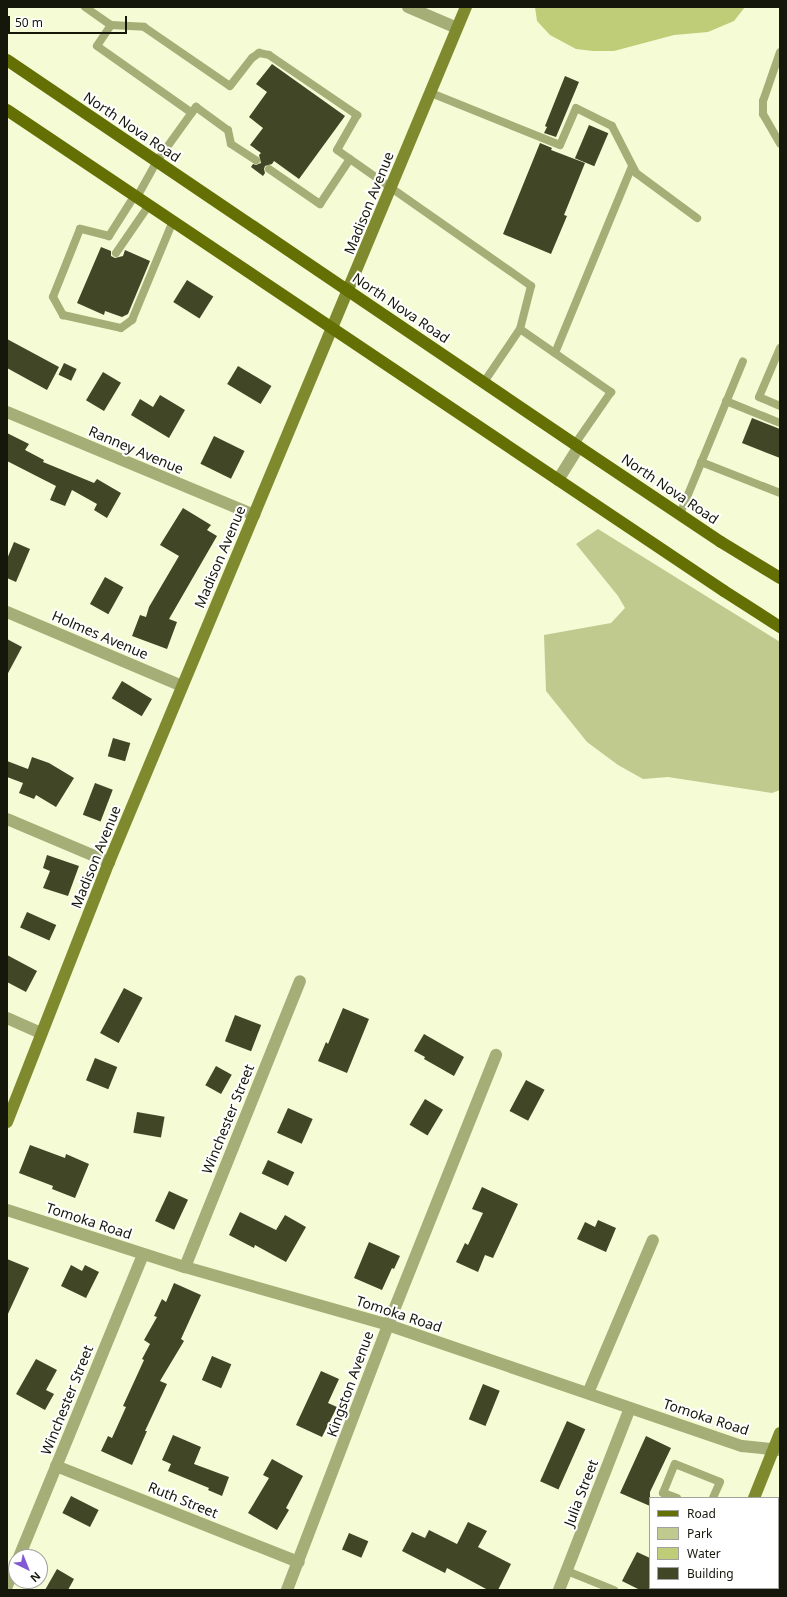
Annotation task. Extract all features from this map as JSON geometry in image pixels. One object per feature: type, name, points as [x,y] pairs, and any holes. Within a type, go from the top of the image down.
[{"type":"main road","name":"North Nova Road","points":[[7,61],[680,514],[780,578]]},
{"type":"main road","points":[[7,110],[558,480],[780,627]]},
{"type":"street","points":[[408,7],[457,28]]},
{"type":"street","name":"Madison Avenue","points":[[7,1122],[109,862],[332,327],[349,291],[466,7]]},
{"type":"street","name":"Ranney Avenue","points":[[7,412],[254,515]]},
{"type":"street","points":[[558,480],[577,445]]},
{"type":"street","name":"Holmes Avenue","points":[[7,612],[182,686]]},
{"type":"street","points":[[7,819],[109,862]]},
{"type":"street","name":"Winchester Street","points":[[185,1267],[300,981]]},
{"type":"street","points":[[7,1018],[41,1033]]},
{"type":"street","name":"Kingston Avenue","points":[[287,1590],[299,1562],[388,1325],[496,1055]]},
{"type":"street","name":"Tomoka Road","points":[[7,1210],[185,1267],[388,1325],[742,1446],[777,1450]]},
{"type":"street","points":[[588,1393],[652,1240]]},
{"type":"street","name":"Winchester Street","points":[[22,1549],[143,1254]]},
{"type":"street","name":"Julia Street","points":[[559,1590],[630,1408]]},
{"type":"street","points":[[754,1497],[777,1450],[780,1433]]},
{"type":"street","name":"Ruth Street","points":[[56,1466],[299,1562]]},
{"type":"lane","points":[[85,7],[111,25],[144,27],[230,86],[252,58],[260,53],[269,54],[358,115],[337,150],[392,187],[531,286],[520,329],[484,382]]},
{"type":"lane","points":[[111,25],[97,46],[194,110],[228,130],[231,144],[256,160]]},
{"type":"lane","points":[[780,52],[763,101],[763,114],[780,144]]},
{"type":"lane","points":[[430,93],[560,145],[576,108],[612,126],[636,173],[697,218]]},
{"type":"lane","points":[[173,221],[132,320],[121,328],[63,315],[53,297],[80,229],[110,236],[157,161],[194,110]]},
{"type":"lane","points":[[269,169],[320,204],[350,159]]},
{"type":"lane","points":[[555,353],[632,166]]},
{"type":"lane","points":[[116,253],[150,205]]},
{"type":"lane","points":[[520,329],[612,392],[577,445]]},
{"type":"lane","points":[[780,348],[759,397],[780,406]]},
{"type":"lane","points":[[680,514],[743,361]]},
{"type":"lane","points":[[726,401],[780,423]]},
{"type":"lane","points":[[701,462],[780,493]]},
{"type":"lane","points":[[674,1497],[663,1493],[675,1464],[720,1482],[713,1497]]},
{"type":"lane","points":[[567,1571],[614,1590]]},
{"type":"green space","points":[[598,529],[780,642],[780,790],[772,793],[668,777],[643,779],[618,765],[587,742],[546,691],[544,635],[611,623],[625,608],[618,596],[576,544]]},
{"type":"water","points":[[535,7],[745,7],[734,21],[708,32],[674,35],[614,51],[593,51],[576,49],[550,35],[537,21]]},
{"type":"building","points":[[272,64],[345,116],[299,179],[274,161],[272,164],[265,166],[265,173],[263,176],[251,167],[253,164],[256,165],[261,163],[259,155],[261,153],[250,145],[263,128],[249,117],[267,92],[256,84]]},
{"type":"building","points":[[565,76],[579,82],[556,137],[544,133],[547,127],[545,126]]},
{"type":"building","points":[[589,125],[608,133],[594,166],[575,158]]},
{"type":"building","points":[[540,143],[552,148],[551,150],[585,163],[564,215],[567,216],[551,254],[503,234]]},
{"type":"building","points":[[101,247],[111,251],[111,256],[115,258],[123,256],[125,250],[150,261],[128,314],[122,317],[105,311],[104,315],[77,303]]},
{"type":"building","points":[[187,280],[213,296],[200,318],[173,302]]},
{"type":"building","points":[[7,339],[59,367],[47,390],[7,368]]},
{"type":"building","points":[[64,363],[77,369],[71,381],[59,375]]},
{"type":"building","points":[[238,366],[271,386],[261,404],[227,384]]},
{"type":"building","points":[[103,372],[121,383],[104,411],[86,400]]},
{"type":"building","points":[[160,395],[185,410],[169,438],[131,415],[140,399],[153,407]]},
{"type":"building","points":[[752,418],[780,429],[780,458],[742,443]]},
{"type":"building","points":[[7,433],[29,444],[25,450],[44,460],[43,462],[94,483],[97,479],[121,493],[107,518],[94,510],[97,504],[72,490],[65,506],[50,500],[56,486],[7,461]]},
{"type":"building","points":[[214,436],[245,451],[231,479],[200,464]]},
{"type":"building","points":[[183,508],[211,525],[207,530],[217,536],[169,619],[177,622],[167,649],[132,636],[140,615],[146,617],[149,607],[179,556],[160,545]]},
{"type":"building","points":[[14,542],[30,549],[16,582],[7,578],[7,559]]},
{"type":"building","points":[[105,577],[123,587],[108,614],[90,604]]},
{"type":"building","points":[[7,639],[22,647],[7,675]]},
{"type":"building","points":[[122,681],[152,699],[142,716],[112,698]]},
{"type":"building","points":[[113,738],[130,743],[125,761],[108,756]]},
{"type":"building","points":[[32,757],[49,763],[74,778],[56,807],[36,795],[34,799],[19,793],[23,783],[7,777],[7,761],[28,769]]},
{"type":"building","points":[[95,783],[113,790],[101,822],[83,815]]},
{"type":"building","points":[[47,855],[79,866],[68,896],[43,888],[50,871],[43,868]]},
{"type":"building","points":[[27,912],[56,925],[49,941],[20,928]]},
{"type":"building","points":[[7,955],[37,971],[26,992],[7,982]]},
{"type":"building","points":[[124,988],[143,998],[119,1043],[100,1033]]},
{"type":"building","points":[[343,1008],[369,1019],[347,1073],[318,1061],[326,1042],[328,1044]]},
{"type":"building","points":[[235,1015],[261,1025],[251,1051],[225,1041]]},
{"type":"building","points":[[424,1034],[464,1057],[454,1076],[424,1059],[425,1057],[414,1051]]},
{"type":"building","points":[[95,1058],[117,1067],[108,1089],[86,1080]]},
{"type":"building","points":[[216,1066],[232,1075],[221,1094],[205,1085]]},
{"type":"building","points":[[526,1080],[545,1090],[528,1121],[510,1111]]},
{"type":"building","points":[[425,1099],[443,1110],[428,1136],[410,1125]]},
{"type":"building","points":[[288,1108],[313,1119],[302,1144],[277,1133]]},
{"type":"building","points":[[137,1112],[165,1117],[161,1138],[133,1133]]},
{"type":"building","points":[[30,1145],[65,1158],[66,1154],[89,1164],[75,1198],[52,1189],[53,1186],[19,1173]]},
{"type":"building","points":[[268,1160],[294,1172],[288,1186],[262,1174]]},
{"type":"building","points":[[482,1187],[518,1204],[493,1258],[485,1255],[478,1272],[456,1262],[465,1243],[468,1245],[483,1213],[472,1209]]},
{"type":"building","points":[[169,1191],[188,1200],[174,1230],[155,1221]]},
{"type":"building","points":[[240,1212],[276,1230],[285,1215],[306,1227],[286,1262],[255,1245],[254,1248],[229,1235]]},
{"type":"building","points":[[598,1220],[616,1228],[606,1252],[577,1239],[585,1222],[595,1227]]},
{"type":"building","points":[[369,1242],[400,1256],[394,1269],[392,1268],[382,1290],[354,1278]]},
{"type":"building","points":[[7,1259],[29,1268],[7,1316]]},
{"type":"building","points":[[71,1265],[82,1271],[85,1265],[99,1272],[86,1298],[61,1286]]},
{"type":"building","points":[[174,1283],[201,1295],[181,1339],[184,1341],[160,1381],[167,1384],[145,1431],[147,1431],[132,1465],[101,1451],[108,1436],[112,1438],[126,1407],[123,1406],[144,1360],[142,1359],[150,1344],[144,1340],[157,1317],[154,1316],[162,1299],[166,1302]]},
{"type":"building","points":[[212,1356],[231,1364],[221,1388],[202,1380]]},
{"type":"building","points":[[36,1359],[57,1370],[46,1390],[54,1394],[45,1410],[16,1394]]},
{"type":"building","points":[[321,1371],[339,1379],[328,1403],[337,1407],[322,1437],[296,1425]]},
{"type":"building","points":[[483,1384],[500,1391],[485,1426],[469,1419]]},
{"type":"building","points":[[567,1421],[585,1429],[558,1489],[540,1481]]},
{"type":"building","points":[[173,1435],[201,1447],[194,1464],[229,1477],[222,1496],[208,1490],[209,1488],[168,1471],[171,1464],[162,1460]]},
{"type":"building","points":[[646,1436],[671,1448],[650,1492],[649,1506],[620,1493]]},
{"type":"building","points":[[272,1459],[303,1476],[286,1508],[289,1510],[277,1530],[248,1513],[269,1478],[263,1475]]},
{"type":"building","points":[[71,1496],[99,1510],[90,1527],[62,1513]]},
{"type":"building","points":[[468,1522],[487,1531],[478,1547],[511,1564],[498,1590],[488,1590],[447,1568],[445,1573],[402,1551],[412,1532],[425,1538],[429,1530],[457,1544]]},
{"type":"building","points":[[349,1533],[368,1541],[361,1558],[342,1550]]},
{"type":"building","points":[[637,1552],[649,1558],[650,1590],[640,1590],[622,1581]]},
{"type":"building","points":[[57,1569],[74,1579],[68,1590],[45,1590],[48,1589],[48,1585]]}]
